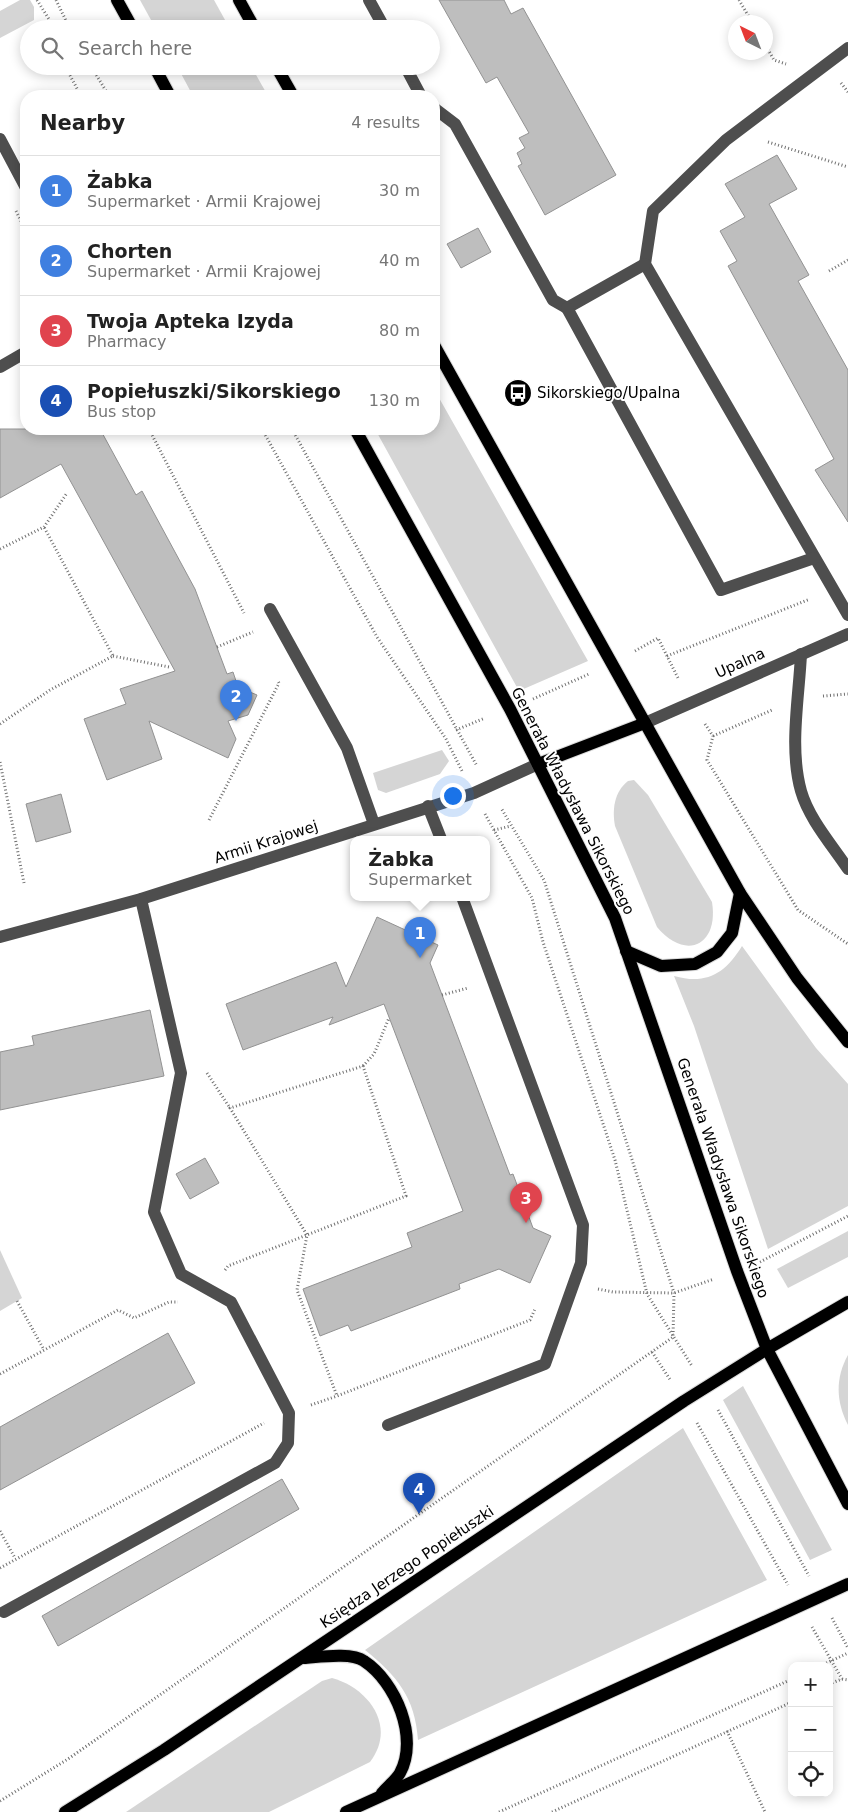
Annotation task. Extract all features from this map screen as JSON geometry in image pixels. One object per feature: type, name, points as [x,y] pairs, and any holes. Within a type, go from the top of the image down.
[{"type":"main road","points":[[117,0],[128,20]]},
{"type":"main road","points":[[239,0],[250,20]]},
{"type":"main road","points":[[159,75],[167,90]]},
{"type":"main road","points":[[281,75],[290,90]]},
{"type":"main road","points":[[440,356],[740,892],[797,978],[848,1042]]},
{"type":"main road","name":"Generała Władysława Sikorskiego","points":[[358,435],[505,700],[615,918],[737,1272],[767,1349],[848,1504]]},
{"type":"main road","points":[[538,764],[645,724]]},
{"type":"main road","points":[[626,952],[661,966],[695,964],[717,952],[732,933],[740,892]]},
{"type":"main road","name":"Księdza Jerzego Popiełuszki","points":[[65,1812],[164,1750],[684,1401],[767,1349],[848,1302]]},
{"type":"main road","points":[[346,1812],[848,1584]]},
{"type":"main road","points":[[301,1658],[332,1655],[363,1660],[383,1678],[401,1710],[408,1744],[400,1773],[376,1798]]},
{"type":"street","points":[[369,0],[380,20]]},
{"type":"street","points":[[848,48],[726,140],[653,211],[645,264],[848,616]]},
{"type":"street","points":[[410,75],[418,90]]},
{"type":"street","points":[[440,113],[455,124],[553,300],[567,308],[721,590],[814,558]]},
{"type":"street","points":[[0,139],[20,177]]},
{"type":"street","points":[[567,308],[645,264]]},
{"type":"street","points":[[0,367],[20,355]]},
{"type":"street","points":[[270,609],[347,748],[374,824]]},
{"type":"street","name":"Upalna","points":[[645,724],[848,634]]},
{"type":"street","points":[[802,654],[797,769],[802,792],[809,811],[848,869]]},
{"type":"street","name":"Armii Krajowej","points":[[0,937],[142,899],[428,806],[474,793],[538,764]]},
{"type":"street","points":[[428,806],[439,836]]},
{"type":"street","points":[[4,1612],[275,1462],[288,1443],[289,1413],[231,1302],[181,1274],[154,1212],[181,1073],[142,899]]},
{"type":"street","points":[[388,1425],[545,1364],[581,1263],[583,1224],[463,901]]},
{"type":"path","points":[[37,0],[49,20]]},
{"type":"path","points":[[56,0],[66,20]]},
{"type":"path","points":[[739,0],[748,15]]},
{"type":"path","points":[[69,75],[78,90]]},
{"type":"path","points":[[97,75],[106,90]]},
{"type":"path","points":[[834,89],[848,78]]},
{"type":"path","points":[[842,83],[848,92]]},
{"type":"path","points":[[761,147],[776,136]]},
{"type":"path","points":[[768,142],[848,167]]},
{"type":"path","points":[[829,271],[848,260]]},
{"type":"path","points":[[152,435],[245,614]]},
{"type":"path","points":[[265,435],[376,637],[446,739],[532,898],[543,942],[615,1160],[647,1294],[706,1387],[848,1648]]},
{"type":"path","points":[[295,435],[511,826],[544,880],[674,1293],[673,1337]]},
{"type":"path","points":[[0,549],[44,527],[67,493]]},
{"type":"path","points":[[44,527],[113,656]]},
{"type":"path","points":[[667,656],[834,590]]},
{"type":"path","points":[[250,623],[258,640]]},
{"type":"path","points":[[217,647],[254,632]]},
{"type":"path","points":[[0,724],[50,690],[113,656],[169,667]]},
{"type":"path","points":[[209,820],[279,683],[275,674]]},
{"type":"path","points":[[0,764],[24,883]]},
{"type":"path","points":[[494,830],[511,826]]},
{"type":"path","points":[[337,1396],[297,1290],[307,1235],[230,1108],[363,1066],[374,1054],[389,1018]]},
{"type":"path","points":[[0,1374],[118,1310],[134,1318],[169,1302],[182,1301],[200,1305],[208,1289],[228,1266],[406,1196],[363,1066]]},
{"type":"path","points":[[574,1282],[613,1292],[674,1293],[737,1272],[848,1216]]},
{"type":"path","points":[[17,1301],[44,1350]]},
{"type":"path","points":[[0,1568],[15,1558],[272,1418],[337,1396],[530,1320],[538,1302]]},
{"type":"path","points":[[0,1802],[68,1759],[673,1337]]},
{"type":"path","points":[[652,1352],[684,1401],[830,1661],[842,1679]]},
{"type":"path","points":[[0,1531],[15,1558]]},
{"type":"path","points":[[830,1661],[848,1653]]},
{"type":"path","points":[[833,1682],[842,1679],[848,1680]]},
{"type":"path","points":[[498,1812],[788,1681]]},
{"type":"path","points":[[552,1812],[788,1704]]},
{"type":"path","points":[[727,1731],[765,1812]]},
{"type":"shaded area","points":[[20,0],[30,0],[34,7],[34,20],[20,20],[20,27],[0,38],[0,11]]},
{"type":"shaded area","points":[[140,0],[214,0],[225,20],[151,20]]},
{"type":"shaded area","points":[[182,75],[256,75],[265,90],[190,90]]},
{"type":"shaded area","points":[[440,400],[588,661],[519,691],[378,435],[440,435]]},
{"type":"shaded area","points":[[442,750],[449,761],[440,774],[386,793],[378,790],[373,773]]},
{"type":"shaded area","points":[[634,780],[648,795],[712,902],[713,917],[710,929],[705,938],[698,944],[689,946],[678,944],[657,927],[615,826],[614,808],[617,796],[623,785],[628,781]]},
{"type":"shaded area","points":[[742,946],[816,1048],[848,1084],[848,1206],[768,1249],[694,1026],[674,976],[696,979],[714,975],[729,964]]},
{"type":"shaded area","points":[[848,1231],[848,1257],[788,1288],[777,1269]]},
{"type":"shaded area","points":[[0,1250],[22,1298],[0,1311]]},
{"type":"shaded area","points":[[848,1355],[848,1425],[839,1399],[839,1381]]},
{"type":"shaded area","points":[[743,1386],[832,1550],[810,1560],[723,1400]]},
{"type":"shaded area","points":[[683,1428],[767,1580],[418,1740],[413,1711],[408,1699],[395,1679],[365,1650]]},
{"type":"shaded area","points":[[332,1678],[357,1690],[375,1711],[380,1723],[381,1736],[378,1749],[370,1762],[269,1812],[126,1812],[322,1681]]},
{"type":"building","points":[[439,0],[504,0],[511,14],[523,8],[616,175],[545,215],[518,166],[522,164],[517,153],[525,148],[519,138],[529,133],[497,77],[486,83]]},
{"type":"building","points":[[777,155],[797,189],[769,204],[809,275],[798,281],[848,370],[848,522],[815,470],[834,459],[728,266],[737,261],[720,231],[745,217],[725,184]]},
{"type":"building","points":[[478,228],[491,252],[461,268],[447,244]]},
{"type":"building","points":[[0,429],[20,429],[20,435],[103,435],[136,495],[142,491],[195,589],[227,674],[233,672],[238,687],[257,695],[248,715],[228,721],[236,739],[228,758],[149,721],[162,759],[107,780],[84,719],[126,704],[120,689],[175,671],[61,464],[0,498]]},
{"type":"building","points":[[61,794],[71,832],[36,842],[26,804]]},
{"type":"building","points":[[377,917],[438,945],[430,963],[510,1175],[513,1174],[533,1228],[551,1236],[530,1283],[499,1269],[459,1284],[460,1289],[351,1331],[348,1325],[320,1336],[303,1289],[412,1247],[407,1233],[463,1211],[384,1004],[329,1025],[333,1017],[243,1050],[226,1004],[336,962],[346,987]]},
{"type":"building","points":[[150,1010],[164,1076],[0,1110],[0,1052],[34,1045],[32,1036]]},
{"type":"building","points":[[205,1158],[219,1183],[190,1199],[176,1174]]},
{"type":"building","points":[[168,1333],[195,1383],[0,1490],[0,1427]]},
{"type":"building","points":[[282,1479],[299,1509],[58,1646],[42,1616]]},
{"type":"place","name":"Sikorskiego/Upalna","points":[[518,393]]},
{"type":"place","name":"Chorten","points":[[236,721]]},
{"type":"place","name":"Żabka","points":[[420,958]]},
{"type":"place","name":"Twoja Apteka Izyda","points":[[526,1223]]},
{"type":"place","name":"Popiełuszki/Sikorskiego","points":[[419,1514]]}]
